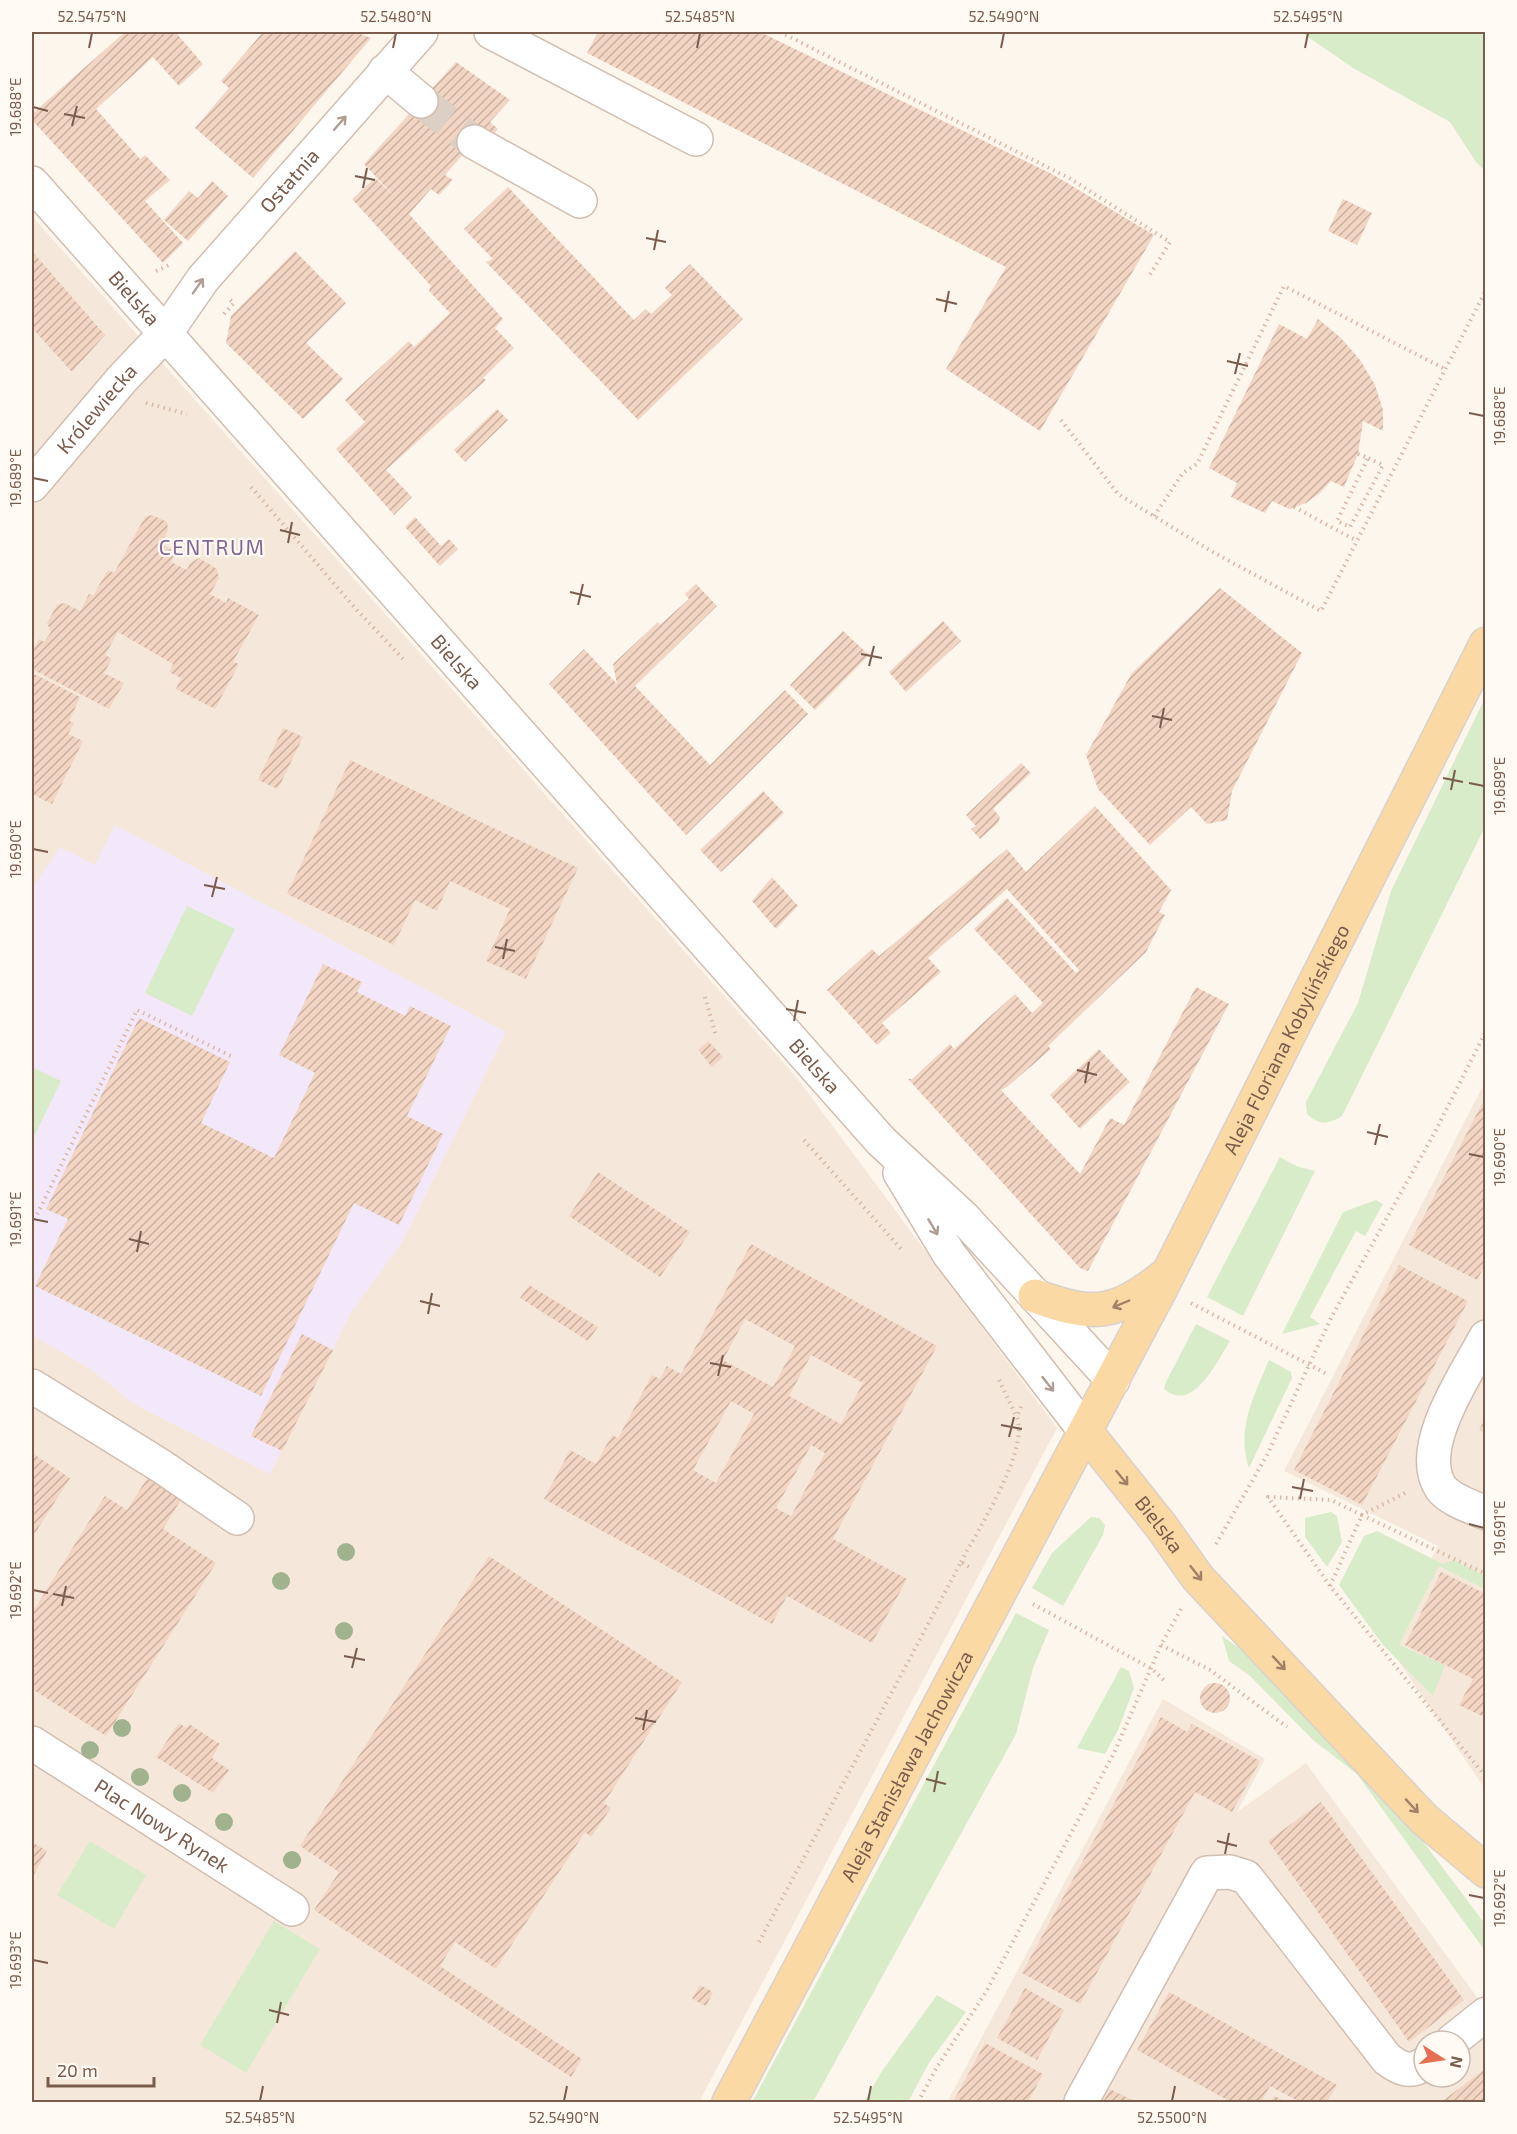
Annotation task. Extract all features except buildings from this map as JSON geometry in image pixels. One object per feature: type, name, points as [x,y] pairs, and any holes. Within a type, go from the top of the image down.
[{"type":"main road","name":"Aleja Floriana Kobylińskiego","points":[[1086,1432],[1170,1272],[1485,644]]},
{"type":"main road","points":[[1035,1296],[1080,1310],[1104,1311],[1140,1296],[1170,1272]]},
{"type":"main road","name":"Bielska","points":[[1086,1432],[1161,1526],[1198,1578],[1424,1820],[1485,1868]]},
{"type":"main road","name":"Aleja Stanisława Jachowicza","points":[[729,2103],[1086,1432]]},
{"type":"street","name":"Ostatnia","points":[[165,334],[203,279],[421,32]]},
{"type":"street","points":[[491,32],[696,139]]},
{"type":"street","points":[[386,71],[421,101]]},
{"type":"street","points":[[474,142],[580,201]]},
{"type":"street","name":"Bielska","points":[[32,183],[881,1141],[963,1217],[1113,1380]]},
{"type":"street","name":"Królewiecka","points":[[32,485],[123,378],[165,334]]},
{"type":"street","name":"Bielska","points":[[881,1141],[949,1254],[1086,1432]]},
{"type":"street","points":[[1485,1337],[1437,1431],[1434,1446],[1436,1477],[1443,1490],[1485,1513]]},
{"type":"street","points":[[32,1386],[161,1466],[237,1518]]},
{"type":"street","name":"Plac Nowy Rynek","points":[[32,1743],[292,1909]]},
{"type":"street","points":[[1081,2103],[1207,1873],[1230,1872],[1246,1877],[1387,2059],[1397,2067],[1408,2070],[1412,2068]]},
{"type":"street","points":[[1467,2029],[1485,2014]]},
{"type":"path","points":[[780,32],[1069,178],[1170,242],[1148,278]]},
{"type":"path","points":[[1154,516],[1183,473],[1197,464],[1284,286],[1445,369]]},
{"type":"path","points":[[1061,420],[1118,494],[1321,610],[1485,290]]},
{"type":"path","points":[[1358,454],[1393,470]]},
{"type":"path","points":[[1368,458],[1337,520],[1350,527],[1383,465]]},
{"type":"path","points":[[1294,507],[1357,541]]},
{"type":"path","points":[[32,1225],[137,1010],[233,1057]]},
{"type":"path","points":[[1330,1586],[1362,1515],[1436,1477]]},
{"type":"path","points":[[1485,1574],[1331,1500],[1268,1497],[1330,1586],[1485,1778]]},
{"type":"path","points":[[1161,1645],[1210,1670],[1293,1731]]},
{"type":"shaded area","points":[[32,216],[797,1078],[1057,1428],[699,2102],[32,2102]]},
{"type":"shaded area","points":[[115,825],[506,1032],[403,1241],[352,1311],[270,1474],[134,1404],[92,1370],[32,1335],[32,889],[60,847],[95,865]]},
{"type":"shaded area","points":[[1485,1082],[1485,1789],[1387,1644],[1438,1546],[1284,1471]]},
{"type":"shaded area","points":[[1163,1699],[1265,1759],[1237,1812],[1306,1763],[1485,2008],[1485,2102],[947,2102]]},
{"type":"green space","points":[[1301,32],[1485,32],[1485,171],[1476,162],[1450,122],[1353,68]]},
{"type":"green space","points":[[1485,698],[1485,827],[1342,1116],[1332,1121],[1320,1122],[1307,1114],[1306,1102],[1358,1003],[1391,891]]},
{"type":"green space","points":[[187,906],[235,929],[192,1016],[145,993]]},
{"type":"green space","points":[[32,1067],[61,1081],[32,1141]]},
{"type":"green space","points":[[1280,1157],[1296,1166],[1315,1171],[1243,1316],[1207,1297]]},
{"type":"green space","points":[[1376,1200],[1383,1204],[1365,1236],[1356,1231],[1310,1317],[1320,1324],[1282,1334],[1343,1212]]},
{"type":"green space","points":[[1196,1324],[1230,1341],[1203,1382],[1185,1395],[1175,1395],[1164,1389],[1166,1382]]},
{"type":"green space","points":[[1269,1360],[1291,1372],[1292,1378],[1249,1468],[1245,1440],[1248,1413]]},
{"type":"green space","points":[[1331,1512],[1337,1516],[1342,1542],[1327,1567],[1305,1537],[1305,1518]]},
{"type":"green space","points":[[1091,1517],[1099,1518],[1105,1525],[1103,1535],[1063,1606],[1032,1588],[1052,1553]]},
{"type":"green space","points":[[1377,1531],[1443,1564],[1453,1560],[1485,1576],[1485,1589],[1439,1566],[1399,1645],[1445,1665],[1433,1696],[1383,1645],[1339,1585],[1364,1536]]},
{"type":"green space","points":[[1016,1613],[1049,1630],[1033,1668],[1016,1734],[813,2102],[752,2102]]},
{"type":"green space","points":[[1222,1636],[1245,1652],[1377,1780],[1485,1924],[1485,1951],[1357,1774],[1313,1740],[1249,1675],[1229,1661]]},
{"type":"green space","points":[[1121,1667],[1129,1671],[1134,1688],[1118,1730],[1105,1754],[1077,1748]]},
{"type":"green space","points":[[90,1841],[146,1875],[114,1929],[57,1895]]},
{"type":"green space","points":[[274,1921],[320,1949],[246,2073],[200,2045]]},
{"type":"green space","points":[[937,1995],[966,2012],[929,2063],[908,2102],[864,2102],[882,2071]]},
{"type":"tunnel","points":[[421,101],[474,142]]},
{"type":"district","name":"CENTRUM","points":[[212,548]]}]
